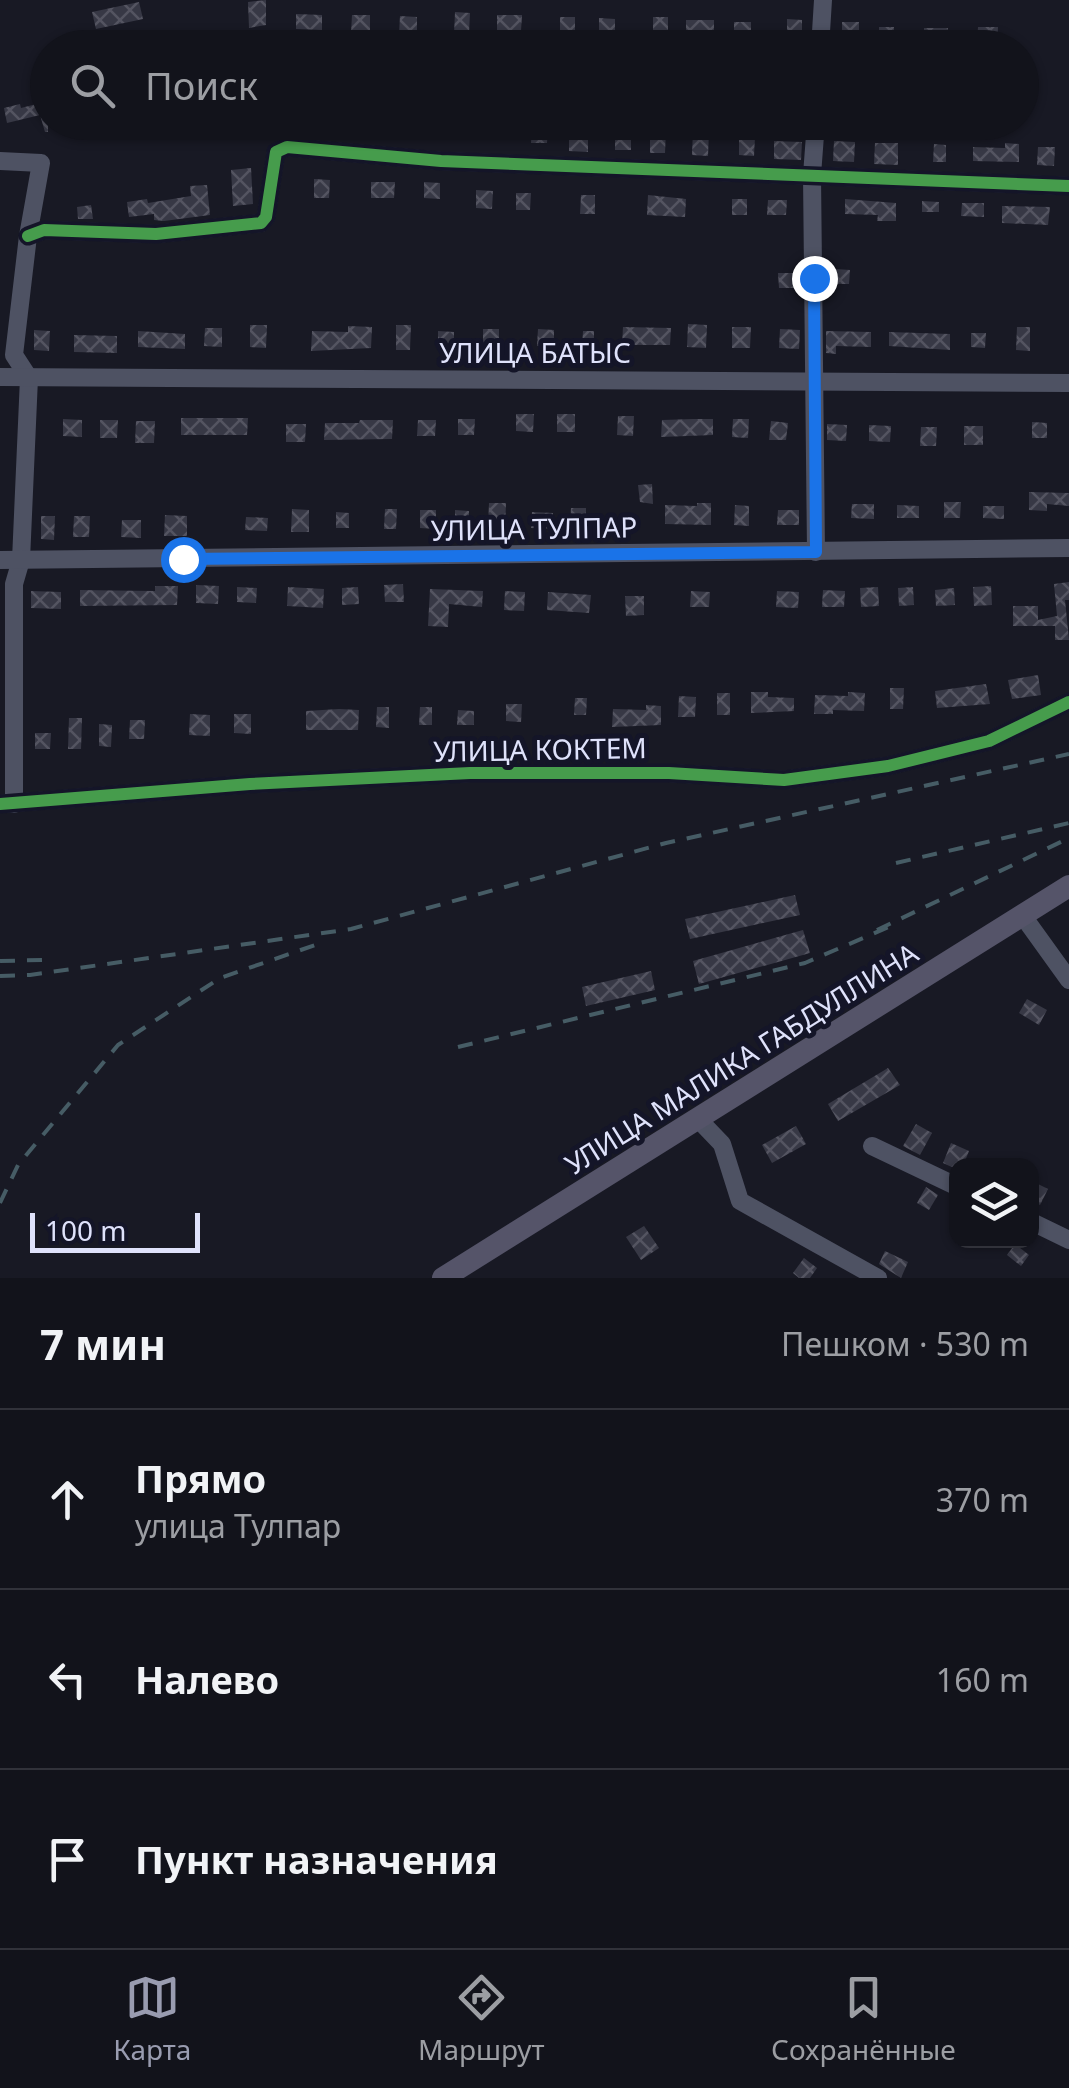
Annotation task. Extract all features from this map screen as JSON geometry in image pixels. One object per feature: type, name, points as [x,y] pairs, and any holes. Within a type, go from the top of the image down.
[{"type":"main road","name":"УЛИЦА МАЛИКА ГАБДУЛЛИНА","points":[[443,1278],[1069,886]]},
{"type":"street","points":[[821,30],[823,0]]},
{"type":"street","points":[[815,140],[816,552]]},
{"type":"street","points":[[28,236],[44,230],[156,234],[261,223],[266,217],[276,152],[288,146],[440,161],[1069,186]]},
{"type":"street","points":[[0,160],[42,163],[28,236],[14,355],[29,378],[21,560],[14,584],[7,804]]},
{"type":"street","name":"УЛИЦА БАТЫС","points":[[0,378],[1069,383]]},
{"type":"street","name":"УЛИЦА ТУЛПАР","points":[[0,560],[1069,548]]},
{"type":"street","name":"УЛИЦА КОКТЕМ","points":[[7,804],[250,784],[470,773],[670,772],[784,780],[888,766],[989,741],[1069,702]]},
{"type":"street","points":[[1024,916],[1069,980]]},
{"type":"street","points":[[700,1120],[722,1144],[740,1201],[878,1278]]},
{"type":"street","points":[[872,1146],[949,1183]]},
{"type":"street","points":[[1039,1224],[1067,1233]]},
{"type":"building","points":[[266,0],[266,25],[249,28],[248,2]]},
{"type":"building","points":[[139,2],[143,19],[96,29],[92,12]]},
{"type":"building","points":[[455,12],[470,13],[469,30],[454,30]]},
{"type":"building","points":[[296,14],[322,15],[322,30],[296,29]]},
{"type":"building","points":[[352,15],[370,15],[370,30],[351,30]]},
{"type":"building","points":[[497,15],[522,15],[521,30],[497,30]]},
{"type":"building","points":[[400,16],[417,17],[417,30],[399,30]]},
{"type":"building","points":[[560,17],[575,17],[575,30],[560,30]]},
{"type":"building","points":[[653,17],[668,17],[668,30],[653,30]]},
{"type":"building","points":[[599,18],[615,19],[615,30],[599,30]]},
{"type":"building","points":[[787,19],[802,20],[802,30],[787,30]]},
{"type":"building","points":[[686,20],[714,20],[714,30],[686,30]]},
{"type":"building","points":[[734,22],[751,22],[751,30],[734,30]]},
{"type":"building","points":[[842,22],[859,22],[859,30],[842,30]]},
{"type":"building","points":[[20,104],[21,108],[30,106],[30,117],[7,123],[4,108]]},
{"type":"building","points":[[569,140],[588,140],[588,152],[569,151]]},
{"type":"building","points":[[615,140],[631,140],[631,150],[615,150]]},
{"type":"building","points":[[650,140],[666,140],[665,153],[650,153]]},
{"type":"building","points":[[693,140],[709,140],[708,156],[692,155]]},
{"type":"building","points":[[739,140],[755,140],[754,156],[739,155]]},
{"type":"building","points":[[774,141],[802,142],[801,160],[774,159]]},
{"type":"building","points":[[834,141],[855,142],[854,162],[833,161]]},
{"type":"building","points":[[875,143],[898,143],[898,165],[874,164]]},
{"type":"building","points":[[1005,143],[1019,144],[1019,162],[973,161],[973,147],[1005,148]]},
{"type":"building","points":[[934,144],[946,145],[946,162],[933,162]]},
{"type":"building","points":[[1038,147],[1055,147],[1054,166],[1037,165]]},
{"type":"building","points":[[251,168],[253,204],[233,206],[231,170]]},
{"type":"building","points":[[314,179],[330,180],[329,198],[314,198]]},
{"type":"building","points":[[371,182],[395,182],[394,198],[371,198]]},
{"type":"building","points":[[424,182],[440,183],[440,199],[424,198]]},
{"type":"building","points":[[207,185],[210,215],[164,221],[154,220],[154,214],[129,217],[127,202],[191,196],[190,186]]},
{"type":"building","points":[[476,190],[493,191],[492,209],[476,208]]},
{"type":"building","points":[[516,193],[531,193],[530,210],[516,210]]},
{"type":"building","points":[[581,195],[595,195],[595,214],[580,214]]},
{"type":"building","points":[[648,195],[686,199],[685,217],[647,215]]},
{"type":"building","points":[[732,199],[747,199],[747,215],[732,215]]},
{"type":"building","points":[[845,199],[896,203],[896,221],[877,221],[878,215],[845,214]]},
{"type":"building","points":[[768,200],[787,200],[786,215],[767,215]]},
{"type":"building","points":[[922,201],[939,202],[939,212],[922,212]]},
{"type":"building","points":[[962,203],[984,203],[984,217],[961,216]]},
{"type":"building","points":[[91,205],[93,219],[78,219],[77,207]]},
{"type":"building","points":[[1002,206],[1050,207],[1048,225],[1002,223]]},
{"type":"building","points":[[836,269],[850,270],[849,284],[835,284]]},
{"type":"building","points":[[778,273],[797,273],[796,288],[779,288]]},
{"type":"building","points":[[688,324],[707,325],[706,348],[687,347]]},
{"type":"building","points":[[250,325],[267,325],[266,348],[250,347]]},
{"type":"building","points":[[396,325],[411,325],[410,350],[396,350]]},
{"type":"building","points":[[348,326],[372,327],[371,348],[311,351],[312,331],[348,332]]},
{"type":"building","points":[[623,327],[671,328],[670,345],[622,345]]},
{"type":"building","points":[[732,327],[751,327],[750,348],[732,348]]},
{"type":"building","points":[[1017,327],[1030,327],[1030,351],[1016,350]]},
{"type":"building","points":[[205,328],[222,328],[222,347],[204,346]]},
{"type":"building","points":[[483,329],[499,329],[499,347],[483,347]]},
{"type":"building","points":[[538,329],[554,330],[554,347],[537,346]]},
{"type":"building","points":[[780,329],[800,330],[799,349],[779,348]]},
{"type":"building","points":[[34,330],[50,331],[49,351],[34,350]]},
{"type":"building","points":[[138,331],[185,334],[185,349],[138,347]]},
{"type":"building","points":[[438,331],[454,332],[454,348],[438,348]]},
{"type":"building","points":[[583,331],[594,331],[594,348],[582,348]]},
{"type":"building","points":[[826,331],[871,332],[871,347],[836,346],[836,354],[826,353]]},
{"type":"building","points":[[889,332],[950,334],[950,350],[889,346]]},
{"type":"building","points":[[971,333],[986,333],[985,348],[971,347]]},
{"type":"building","points":[[74,335],[117,336],[117,353],[74,352]]},
{"type":"building","points":[[516,414],[534,414],[533,432],[516,431]]},
{"type":"building","points":[[557,414],[575,414],[575,432],[557,432]]},
{"type":"building","points":[[618,416],[634,416],[633,436],[617,435]]},
{"type":"building","points":[[181,418],[248,418],[247,435],[181,435]]},
{"type":"building","points":[[63,419],[82,420],[82,437],[63,436]]},
{"type":"building","points":[[458,419],[475,419],[474,435],[458,435]]},
{"type":"building","points":[[713,419],[713,435],[661,437],[662,420]]},
{"type":"building","points":[[733,419],[749,419],[748,438],[732,437]]},
{"type":"building","points":[[100,420],[118,420],[117,438],[100,438]]},
{"type":"building","points":[[393,420],[392,439],[324,440],[325,423]]},
{"type":"building","points":[[418,420],[436,420],[435,436],[417,436]]},
{"type":"building","points":[[136,421],[155,421],[154,443],[135,443]]},
{"type":"building","points":[[771,421],[788,423],[786,440],[769,440]]},
{"type":"building","points":[[1032,422],[1047,423],[1047,438],[1032,438]]},
{"type":"building","points":[[286,424],[306,424],[305,442],[286,442]]},
{"type":"building","points":[[827,424],[847,425],[846,441],[827,440]]},
{"type":"building","points":[[869,425],[891,426],[890,442],[869,441]]},
{"type":"building","points":[[964,426],[983,426],[983,445],[964,445]]},
{"type":"building","points":[[921,427],[937,427],[936,446],[920,446]]},
{"type":"building","points":[[652,484],[653,504],[640,502],[638,485]]},
{"type":"building","points":[[1029,492],[1069,493],[1069,506],[1047,504],[1047,511],[1029,510]]},
{"type":"building","points":[[944,502],[961,502],[960,518],[944,518]]},
{"type":"building","points":[[489,503],[506,503],[505,529],[488,528]]},
{"type":"building","points":[[711,503],[711,525],[665,524],[665,505]]},
{"type":"building","points":[[852,504],[874,504],[874,519],[851,518]]},
{"type":"building","points":[[735,505],[749,506],[749,526],[734,525]]},
{"type":"building","points":[[897,505],[919,506],[919,518],[897,518]]},
{"type":"building","points":[[983,506],[1004,506],[1004,519],[983,518]]},
{"type":"building","points":[[571,508],[586,508],[586,528],[570,527]]},
{"type":"building","points":[[292,509],[309,510],[309,532],[291,532]]},
{"type":"building","points":[[385,509],[397,509],[396,529],[384,529]]},
{"type":"building","points":[[420,510],[436,510],[436,529],[420,528]]},
{"type":"building","points":[[455,510],[469,511],[469,530],[455,530]]},
{"type":"building","points":[[778,510],[799,510],[799,525],[777,525]]},
{"type":"building","points":[[336,512],[349,513],[349,528],[336,528]]},
{"type":"building","points":[[532,512],[553,513],[553,529],[531,528]]},
{"type":"building","points":[[165,515],[187,516],[187,536],[164,536]]},
{"type":"building","points":[[41,516],[55,516],[54,540],[41,539]]},
{"type":"building","points":[[74,516],[90,516],[89,537],[73,537]]},
{"type":"building","points":[[246,517],[268,518],[267,531],[245,530]]},
{"type":"building","points":[[122,520],[141,520],[141,538],[121,537]]},
{"type":"building","points":[[1069,582],[1069,600],[1065,600],[1069,640],[1055,640],[1055,626],[1013,626],[1013,606],[1038,606],[1038,620],[1057,616],[1054,584]]},
{"type":"building","points":[[403,584],[404,602],[385,602],[384,585]]},
{"type":"building","points":[[196,585],[219,586],[218,604],[196,603]]},
{"type":"building","points":[[155,586],[178,586],[177,605],[80,606],[80,590],[155,591]]},
{"type":"building","points":[[991,586],[992,605],[974,606],[973,587]]},
{"type":"building","points":[[237,587],[257,588],[256,603],[237,602]]},
{"type":"building","points":[[288,587],[324,589],[323,608],[287,606]]},
{"type":"building","points":[[358,587],[359,604],[342,605],[342,588]]},
{"type":"building","points":[[878,587],[879,606],[861,607],[860,588]]},
{"type":"building","points":[[913,587],[914,605],[899,606],[898,588]]},
{"type":"building","points":[[954,588],[955,605],[936,606],[935,590]]},
{"type":"building","points":[[430,589],[483,591],[482,607],[449,604],[448,627],[428,626]]},
{"type":"building","points":[[823,590],[845,591],[844,607],[822,607]]},
{"type":"building","points":[[31,591],[61,592],[61,609],[31,608]]},
{"type":"building","points":[[505,591],[525,592],[524,611],[504,610]]},
{"type":"building","points":[[691,591],[710,592],[709,607],[690,607]]},
{"type":"building","points":[[777,591],[799,592],[798,608],[776,607]]},
{"type":"building","points":[[548,592],[591,595],[589,613],[547,610]]},
{"type":"building","points":[[625,596],[644,596],[644,615],[626,616]]},
{"type":"building","points":[[1038,675],[1041,695],[1012,699],[1008,680]]},
{"type":"building","points":[[986,684],[990,704],[937,708],[935,691]]},
{"type":"building","points":[[890,688],[904,688],[903,709],[890,709]]},
{"type":"building","points":[[751,692],[794,698],[794,711],[751,713]]},
{"type":"building","points":[[848,692],[865,693],[864,711],[814,714],[815,695],[848,696]]},
{"type":"building","points":[[717,693],[730,693],[730,715],[717,715]]},
{"type":"building","points":[[679,696],[696,697],[695,717],[678,717]]},
{"type":"building","points":[[575,698],[587,698],[586,715],[574,715]]},
{"type":"building","points":[[506,704],[522,704],[521,722],[506,721]]},
{"type":"building","points":[[646,705],[661,706],[661,725],[612,727],[613,709],[646,710]]},
{"type":"building","points":[[377,707],[389,707],[389,728],[376,727]]},
{"type":"building","points":[[420,707],[432,707],[432,725],[419,725]]},
{"type":"building","points":[[359,710],[358,730],[306,730],[306,711]]},
{"type":"building","points":[[458,710],[474,711],[474,725],[457,725]]},
{"type":"building","points":[[190,714],[210,715],[210,736],[189,735]]},
{"type":"building","points":[[234,714],[251,714],[251,734],[234,733]]},
{"type":"building","points":[[69,718],[82,718],[81,749],[68,749]]},
{"type":"building","points":[[130,720],[145,720],[144,739],[129,739]]},
{"type":"building","points":[[99,724],[112,725],[111,747],[99,746]]},
{"type":"building","points":[[35,733],[51,733],[50,749],[35,749]]},
{"type":"building","points":[[795,895],[800,915],[690,939],[685,919]]},
{"type":"building","points":[[803,930],[810,953],[699,984],[693,961]]},
{"type":"building","points":[[651,971],[655,990],[586,1006],[582,987]]},
{"type":"building","points":[[1027,999],[1047,1010],[1039,1025],[1019,1013]]},
{"type":"building","points":[[888,1068],[900,1085],[838,1121],[828,1104]]},
{"type":"building","points":[[916,1124],[932,1133],[920,1155],[903,1146]]},
{"type":"building","points":[[796,1126],[806,1144],[772,1163],[762,1145]]},
{"type":"building","points":[[951,1143],[969,1151],[966,1158],[949,1158],[949,1166],[943,1163]]},
{"type":"building","points":[[1039,1184],[1048,1189],[1039,1204]]},
{"type":"building","points":[[926,1187],[938,1195],[929,1210],[917,1203]]},
{"type":"building","points":[[644,1226],[659,1248],[641,1260],[626,1237]]},
{"type":"building","points":[[1012,1248],[1020,1248],[1029,1255],[1021,1266],[1007,1255]]},
{"type":"building","points":[[885,1251],[908,1262],[901,1278],[879,1264]]},
{"type":"building","points":[[804,1258],[817,1268],[810,1278],[799,1278],[793,1273]]},
{"type":"railway","points":[[0,976],[351,929],[666,843],[1069,754]]},
{"type":"railway","points":[[896,863],[1069,823]]},
{"type":"railway","points":[[877,930],[1069,838]]},
{"type":"railway","points":[[458,1047],[805,963],[891,926]]},
{"type":"railway","points":[[0,1203],[18,1165],[118,1045],[220,978],[321,943]]},
{"type":"railway","points":[[0,961],[42,960]]},
{"type":"cycle path","points":[[28,236],[44,230],[156,234],[261,223],[266,217],[276,152],[287,147],[441,161],[1069,186]]},
{"type":"cycle path","points":[[0,804],[250,784],[470,773],[669,773],[784,780],[888,766],[989,741],[1069,702]]},
{"type":"route","points":[[183,559],[816,552],[814,278]]}]
